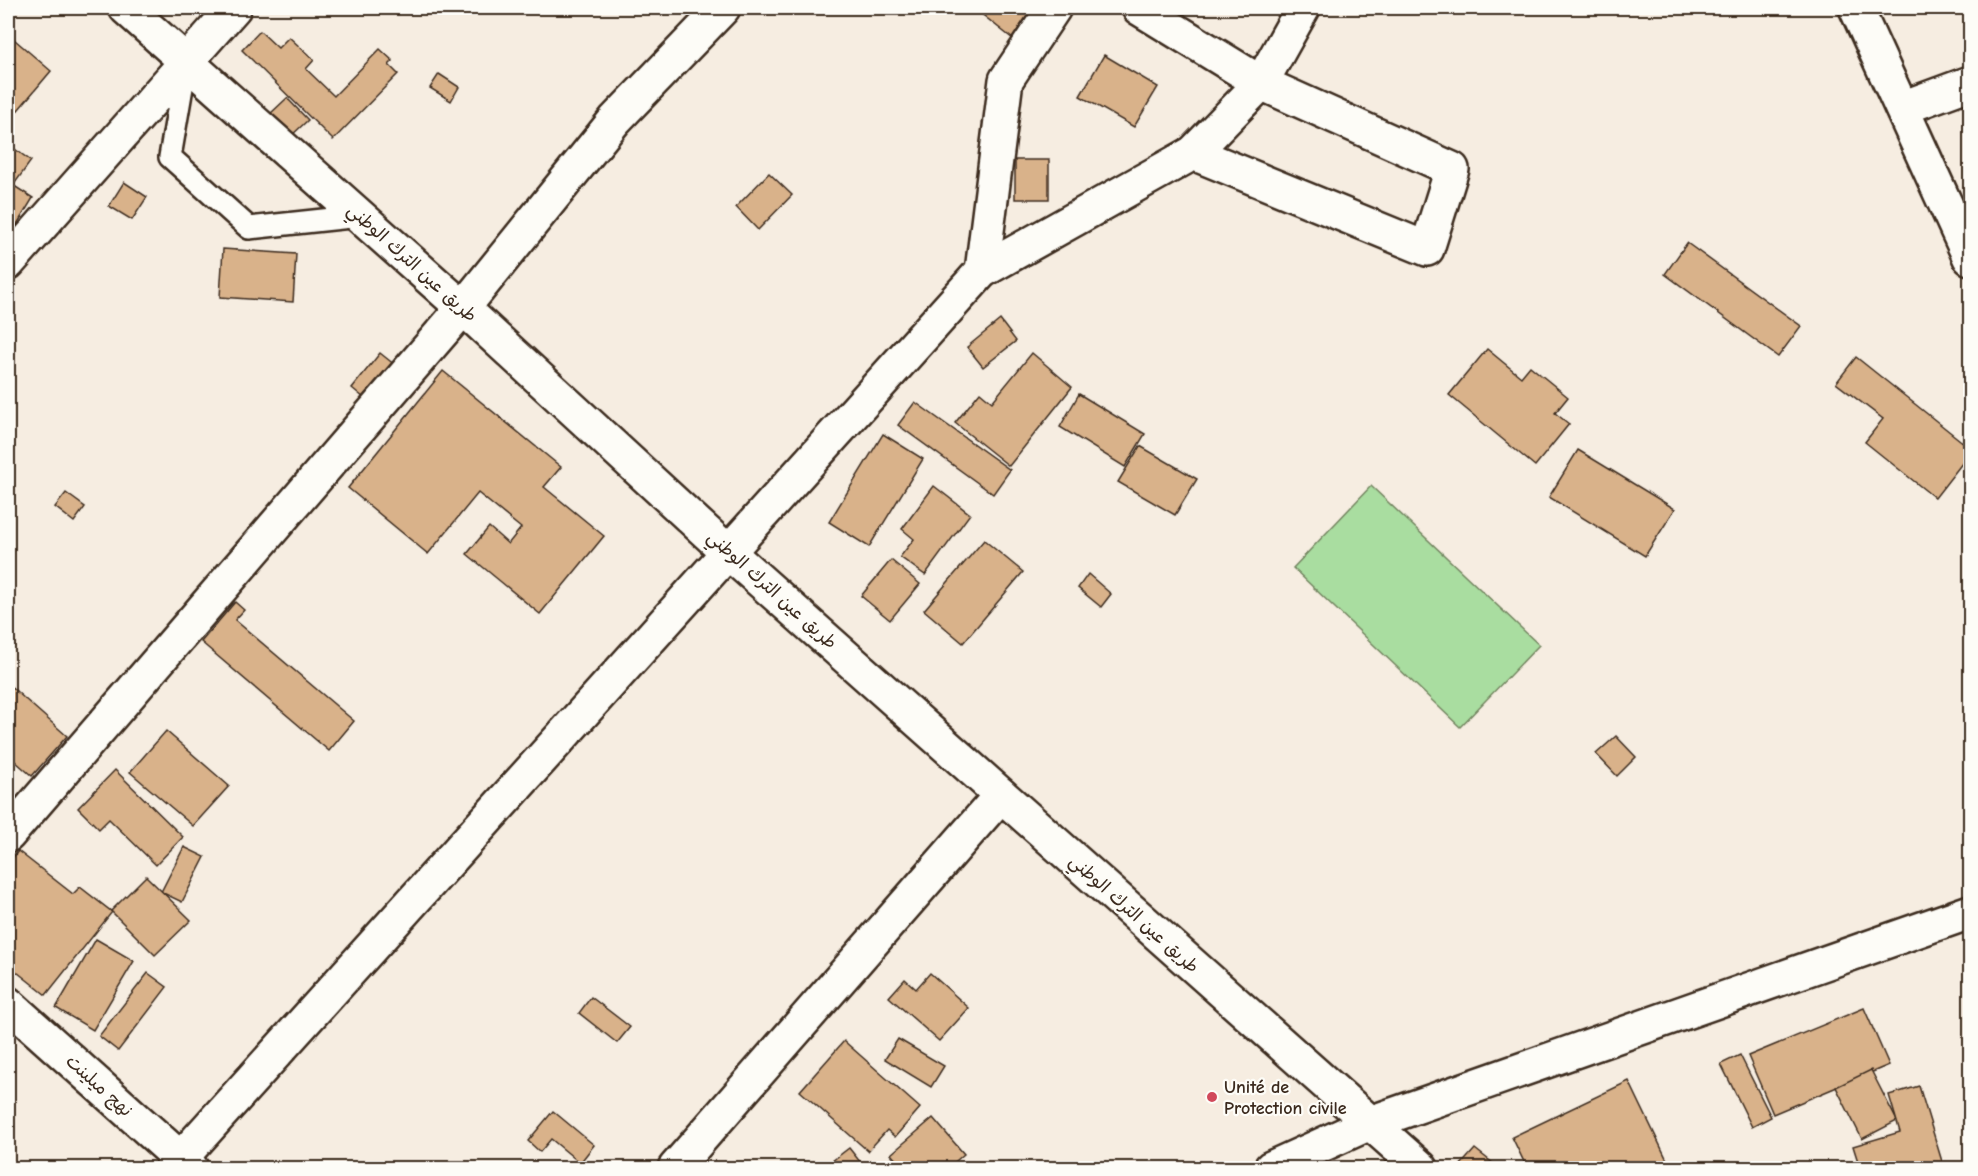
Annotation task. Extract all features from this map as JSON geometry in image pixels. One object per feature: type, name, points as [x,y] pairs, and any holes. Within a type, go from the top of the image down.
[{"type":"street","name":"طريق عين الترك الوطني","points":[[126,8],[464,308],[729,552],[1421,1168]]},
{"type":"street","points":[[8,263],[234,8]]},
{"type":"street","points":[[8,835],[464,308],[615,120],[723,8]]},
{"type":"street","points":[[982,271],[1006,80],[1054,8]]},
{"type":"street","points":[[1139,8],[1261,83],[1452,169],[1427,249],[1193,153]]},
{"type":"street","points":[[181,1165],[982,271],[1193,153],[1261,83],[1302,8]]},
{"type":"street","points":[[1856,8],[1971,258]]},
{"type":"street","points":[[1902,108],[1971,83]]},
{"type":"street","points":[[675,1168],[1001,795]]},
{"type":"street","points":[[1271,1168],[1370,1123],[1971,912]]},
{"type":"street","name":"نهج ميلينت","points":[[8,1004],[181,1165]]},
{"type":"lane","points":[[186,60],[170,157],[232,213],[249,228],[360,216]]},
{"type":"green space","points":[[1371,486],[1539,645],[1460,727],[1293,568]]},
{"type":"building","points":[[8,8],[16,8],[8,18]]},
{"type":"building","points":[[974,8],[1054,8],[1023,47]]},
{"type":"building","points":[[260,31],[278,48],[289,37],[314,60],[306,69],[334,96],[380,49],[393,61],[389,65],[398,74],[333,140],[242,50]]},
{"type":"building","points":[[8,34],[51,71],[8,122]]},
{"type":"building","points":[[1104,55],[1158,87],[1134,127],[1080,96]]},
{"type":"building","points":[[439,74],[459,87],[451,101],[430,88]]},
{"type":"building","points":[[287,98],[308,120],[290,137],[270,114]]},
{"type":"building","points":[[8,144],[31,161],[15,183],[8,177]]},
{"type":"building","points":[[1015,160],[1049,160],[1049,199],[1015,199]]},
{"type":"building","points":[[769,173],[792,195],[758,230],[736,207]]},
{"type":"building","points":[[8,182],[33,198],[10,236],[8,234]]},
{"type":"building","points":[[124,182],[147,197],[132,220],[109,206]]},
{"type":"building","points":[[1687,243],[1801,326],[1778,357],[1665,274]]},
{"type":"building","points":[[223,249],[296,254],[293,302],[220,297]]},
{"type":"building","points":[[1000,320],[1016,341],[983,367],[967,347]]},
{"type":"building","points":[[1487,349],[1521,377],[1530,366],[1568,397],[1555,413],[1569,424],[1535,466],[1449,395]]},
{"type":"building","points":[[380,353],[405,373],[376,408],[352,388]]},
{"type":"building","points":[[1032,353],[1072,387],[1009,466],[955,423],[980,392],[992,402]]},
{"type":"building","points":[[1856,357],[1970,448],[1970,453],[1935,498],[1865,442],[1883,419],[1836,383]]},
{"type":"building","points":[[443,371],[561,467],[544,487],[604,536],[540,614],[467,554],[489,527],[508,544],[521,528],[478,493],[428,554],[348,488]]},
{"type":"building","points":[[1079,394],[1145,434],[1125,467],[1060,427]]},
{"type":"building","points":[[915,402],[1010,470],[993,494],[898,425]]},
{"type":"building","points":[[883,434],[923,459],[869,547],[829,522]]},
{"type":"building","points":[[1140,446],[1197,479],[1175,515],[1118,482]]},
{"type":"building","points":[[1578,450],[1675,509],[1645,556],[1549,497]]},
{"type":"building","points":[[934,486],[970,514],[925,575],[900,557],[914,539],[902,529]]},
{"type":"building","points":[[66,493],[85,507],[74,522],[55,507]]},
{"type":"building","points":[[984,540],[1023,572],[963,643],[924,610]]},
{"type":"building","points":[[891,560],[920,584],[890,620],[861,596]]},
{"type":"building","points":[[1088,574],[1111,594],[1101,607],[1078,588]]},
{"type":"building","points":[[235,602],[244,610],[235,620],[354,721],[329,751],[201,642]]},
{"type":"building","points":[[8,684],[67,736],[32,776],[8,755]]},
{"type":"building","points":[[166,731],[229,786],[193,826],[130,772]]},
{"type":"building","points":[[1616,736],[1636,757],[1617,776],[1596,754]]},
{"type":"building","points":[[115,770],[183,837],[156,865],[109,819],[99,829],[78,808]]},
{"type":"building","points":[[184,847],[205,857],[182,902],[161,892]]},
{"type":"building","points":[[18,851],[73,894],[80,887],[112,912],[46,995],[8,965],[8,864]]},
{"type":"building","points":[[146,876],[191,920],[155,955],[111,911]]},
{"type":"building","points":[[96,939],[134,961],[93,1030],[56,1008]]},
{"type":"building","points":[[148,973],[167,987],[118,1051],[99,1036]]},
{"type":"building","points":[[930,973],[969,1008],[939,1041],[889,997],[905,979],[916,989]]},
{"type":"building","points":[[591,997],[630,1027],[617,1043],[579,1013]]},
{"type":"building","points":[[1864,1008],[1889,1065],[1773,1114],[1748,1056]]},
{"type":"building","points":[[898,1039],[944,1066],[931,1087],[885,1059]]},
{"type":"building","points":[[844,1041],[920,1108],[895,1137],[887,1130],[868,1151],[800,1091]]},
{"type":"building","points":[[1740,1055],[1771,1117],[1752,1127],[1721,1064]]},
{"type":"building","points":[[1871,1070],[1897,1121],[1862,1139],[1836,1087]]},
{"type":"building","points":[[1629,1081],[1667,1160],[1649,1168],[1527,1168],[1512,1137]]},
{"type":"building","points":[[1919,1086],[1944,1168],[1860,1168],[1853,1146],[1900,1132],[1889,1095]]},
{"type":"building","points":[[553,1111],[594,1145],[580,1163],[551,1139],[540,1152],[528,1141]]},
{"type":"building","points":[[933,1118],[964,1154],[948,1168],[903,1168],[891,1154]]},
{"type":"building","points":[[849,1148],[865,1168],[823,1168]]},
{"type":"building","points":[[1475,1149],[1499,1168],[1458,1168]]},
{"type":"place","name":"Unité de Protection civile","points":[[1212,1097]]}]
